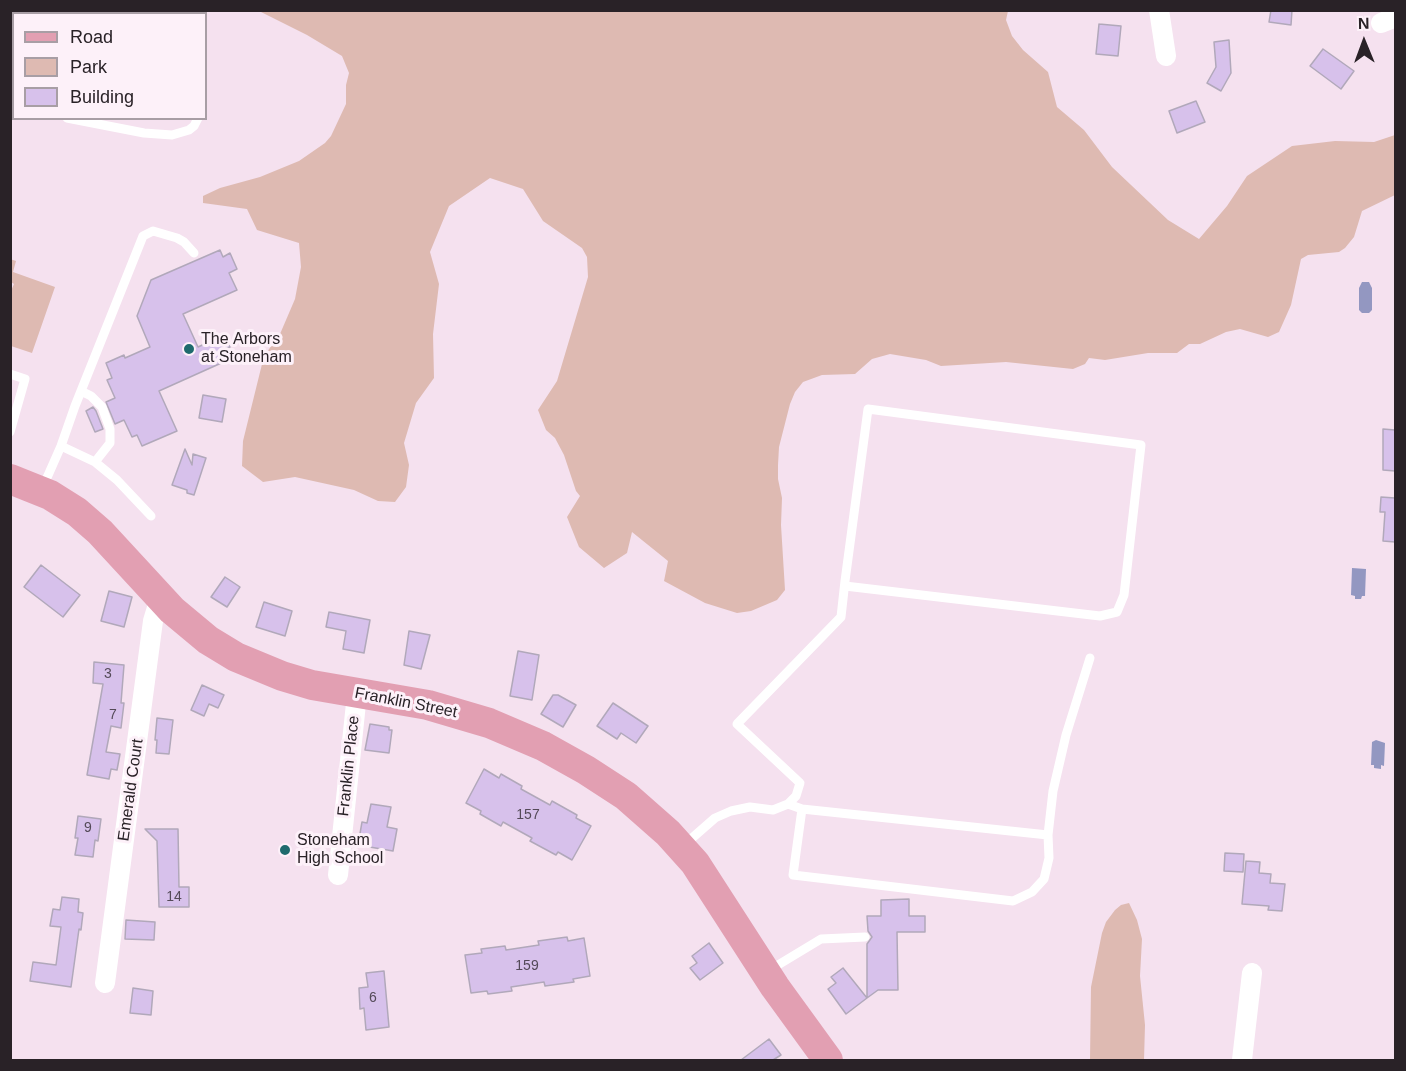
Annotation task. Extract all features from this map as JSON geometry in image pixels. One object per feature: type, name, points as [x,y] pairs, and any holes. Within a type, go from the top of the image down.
[{"type":"main road","name":"Franklin Street","points":[[10,479],[66,504],[88,521],[160,598],[195,630],[222,650],[297,681],[357,694],[428,705],[474,718],[517,734],[586,770],[626,796],[647,813],[682,848],[712,886],[766,972],[828,1060]]},
{"type":"street","points":[[1159,10],[1166,56]]},
{"type":"street","name":"Emerald Court","points":[[105,983],[153,621],[160,598]]},
{"type":"street","name":"Franklin Place","points":[[338,875],[357,694]]},
{"type":"street","points":[[1242,1060],[1252,973]]},
{"type":"lane","points":[[77,120],[144,134],[172,135],[189,130],[197,120]]},
{"type":"lane","points":[[41,491],[61,446],[143,236],[153,231],[177,238],[194,253]]},
{"type":"lane","points":[[10,374],[25,379],[11,425]]},
{"type":"lane","points":[[81,391],[91,396],[102,407],[110,429],[110,443],[95,462]]},
{"type":"lane","points":[[682,848],[715,818],[731,811],[750,807],[774,810],[788,804],[796,796],[800,783],[737,724],[841,617],[845,586],[868,409],[1141,445],[1124,595],[1117,612],[1100,616],[845,586]]},
{"type":"lane","points":[[61,446],[95,462],[117,480],[151,516]]},
{"type":"lane","points":[[802,809],[793,875],[1013,901],[1032,892],[1044,879],[1049,858],[1048,835],[1053,791],[1066,735],[1090,658]]},
{"type":"lane","points":[[788,804],[802,809],[1048,835]]},
{"type":"lane","points":[[766,972],[821,939],[865,937]]},
{"type":"green space","points":[[11,10],[190,11],[12,12],[11,28]]},
{"type":"green space","points":[[259,11],[1008,11],[1006,20],[1012,36],[1023,50],[1048,72],[1057,107],[1084,130],[1112,167],[1168,220],[1199,239],[1227,206],[1247,176],[1292,146],[1335,141],[1374,142],[1395,135],[1395,195],[1362,211],[1354,237],[1345,248],[1339,252],[1308,255],[1301,259],[1291,305],[1279,332],[1268,337],[1240,329],[1226,332],[1200,344],[1189,344],[1177,353],[1148,353],[1105,360],[1089,358],[1085,364],[1073,369],[1006,362],[941,366],[926,360],[890,354],[872,359],[855,374],[822,375],[803,382],[795,392],[790,404],[779,447],[778,479],[782,498],[781,525],[785,590],[777,600],[751,611],[737,613],[705,603],[664,581],[668,561],[632,532],[627,553],[604,568],[579,547],[567,517],[580,496],[576,491],[564,455],[555,438],[546,430],[538,410],[557,381],[588,277],[587,257],[582,248],[543,221],[523,189],[490,178],[449,206],[430,252],[439,284],[433,334],[434,378],[416,403],[404,443],[409,465],[406,487],[395,502],[378,501],[354,490],[295,477],[263,482],[242,466],[243,441],[264,356],[280,334],[295,299],[301,267],[299,243],[257,230],[247,209],[203,203],[203,196],[299,161],[325,143],[331,136],[346,104],[346,85],[349,73],[342,56]]},
{"type":"green space","points":[[10,259],[16,261],[13,272],[55,287],[32,353],[11,346],[10,293],[14,284],[11,282]]},
{"type":"green space","points":[[1129,903],[1142,939],[1140,976],[1145,1025],[1144,1060],[1090,1060],[1091,987],[1102,933],[1106,922],[1115,910]]},
{"type":"water","points":[[1362,282],[1369,282],[1372,288],[1372,310],[1369,313],[1362,313],[1359,310],[1359,288]]},
{"type":"water","points":[[1352,568],[1366,569],[1365,596],[1361,599],[1355,599],[1355,596],[1351,595]]},
{"type":"water","points":[[1376,740],[1385,743],[1384,766],[1381,765],[1381,769],[1371,765],[1372,742]]},
{"type":"building","points":[[1271,10],[1292,10],[1291,25],[1269,22]]},
{"type":"building","points":[[1099,24],[1121,26],[1118,56],[1096,54]]},
{"type":"building","points":[[1229,40],[1231,73],[1221,91],[1207,83],[1216,67],[1214,42]]},
{"type":"building","points":[[1323,49],[1354,71],[1341,89],[1310,66]]},
{"type":"building","points":[[1196,101],[1205,122],[1177,133],[1169,111]]},
{"type":"building","name":"The Arbors at Stoneham","points":[[220,250],[223,257],[230,253],[237,269],[229,273],[237,290],[183,314],[198,347],[224,335],[230,347],[224,350],[228,360],[159,391],[177,431],[142,446],[137,435],[132,437],[124,420],[115,424],[106,402],[115,398],[107,380],[112,378],[106,363],[150,347],[137,316],[151,280]]},
{"type":"building","points":[[203,395],[226,399],[222,422],[199,418]]},
{"type":"building","points":[[93,407],[103,429],[95,432],[86,411]]},
{"type":"building","points":[[1383,429],[1395,430],[1395,471],[1383,470]]},
{"type":"building","points":[[185,449],[192,465],[193,454],[206,458],[194,495],[172,485]]},
{"type":"building","points":[[1381,497],[1395,498],[1395,542],[1383,541],[1385,512],[1380,512]]},
{"type":"building","points":[[41,565],[80,595],[63,617],[24,587]]},
{"type":"building","points":[[225,577],[240,587],[227,607],[211,597]]},
{"type":"building","points":[[109,591],[132,597],[124,627],[101,621]]},
{"type":"building","points":[[264,602],[292,611],[285,636],[256,627]]},
{"type":"building","points":[[329,612],[370,620],[364,653],[343,649],[346,631],[326,627]]},
{"type":"building","points":[[409,631],[430,635],[421,669],[404,665]]},
{"type":"building","points":[[518,651],[539,655],[532,700],[510,696]]},
{"type":"building","points":[[94,662],[124,665],[121,703],[124,703],[121,728],[111,726],[106,752],[120,754],[117,770],[111,769],[109,779],[87,775],[103,684],[93,683]]},
{"type":"building","points":[[202,685],[224,695],[218,708],[209,704],[204,716],[191,710]]},
{"type":"building","points":[[553,695],[558,695],[576,705],[563,727],[541,714]]},
{"type":"building","points":[[613,703],[648,726],[636,743],[621,733],[617,739],[597,726]]},
{"type":"building","points":[[157,718],[173,720],[169,754],[156,753]]},
{"type":"building","points":[[370,724],[389,727],[389,730],[392,730],[389,753],[365,750]]},
{"type":"building","points":[[484,769],[499,778],[501,774],[522,786],[521,789],[550,805],[552,801],[591,826],[572,860],[558,852],[556,855],[530,841],[532,838],[503,822],[501,826],[466,803]]},
{"type":"building","points":[[371,804],[391,807],[387,827],[397,829],[393,851],[358,845],[362,822],[367,823]]},
{"type":"building","points":[[78,816],[101,819],[93,857],[75,855]]},
{"type":"building","points":[[145,829],[178,829],[179,887],[189,887],[189,907],[159,907],[157,841]]},
{"type":"building","points":[[1225,853],[1244,854],[1243,872],[1224,871]]},
{"type":"building","points":[[1246,861],[1260,862],[1259,873],[1271,874],[1270,883],[1285,884],[1282,911],[1268,910],[1269,906],[1242,904]]},
{"type":"building","points":[[62,897],[79,899],[78,912],[83,913],[71,987],[30,981],[33,962],[56,965],[61,927],[50,926],[53,909],[60,910]]},
{"type":"building","points":[[909,899],[909,916],[925,916],[925,932],[897,932],[898,990],[878,990],[867,998],[867,944],[872,937],[868,931],[867,916],[881,916],[881,900]]},
{"type":"building","points":[[126,920],[155,922],[154,940],[125,939]]},
{"type":"building","points":[[567,937],[568,941],[584,938],[590,976],[573,979],[574,982],[545,986],[544,982],[511,987],[512,991],[488,994],[487,991],[471,993],[465,955],[482,953],[481,949],[505,946],[506,950],[539,945],[538,941]]},
{"type":"building","points":[[709,943],[723,963],[700,980],[690,968],[697,963],[692,956]]},
{"type":"building","points":[[843,968],[867,998],[846,1014],[828,989],[836,983],[831,977]]},
{"type":"building","points":[[384,971],[389,1027],[366,1030],[364,1008],[360,1009],[359,988],[368,987],[366,973]]},
{"type":"building","points":[[133,988],[153,991],[151,1015],[130,1013]]},
{"type":"building","points":[[769,1039],[781,1055],[773,1060],[741,1060]]},
{"type":"place","name":"The Arbors at Stoneham","points":[[189,349]]},
{"type":"place","name":"Stoneham High School","points":[[285,850]]}]
